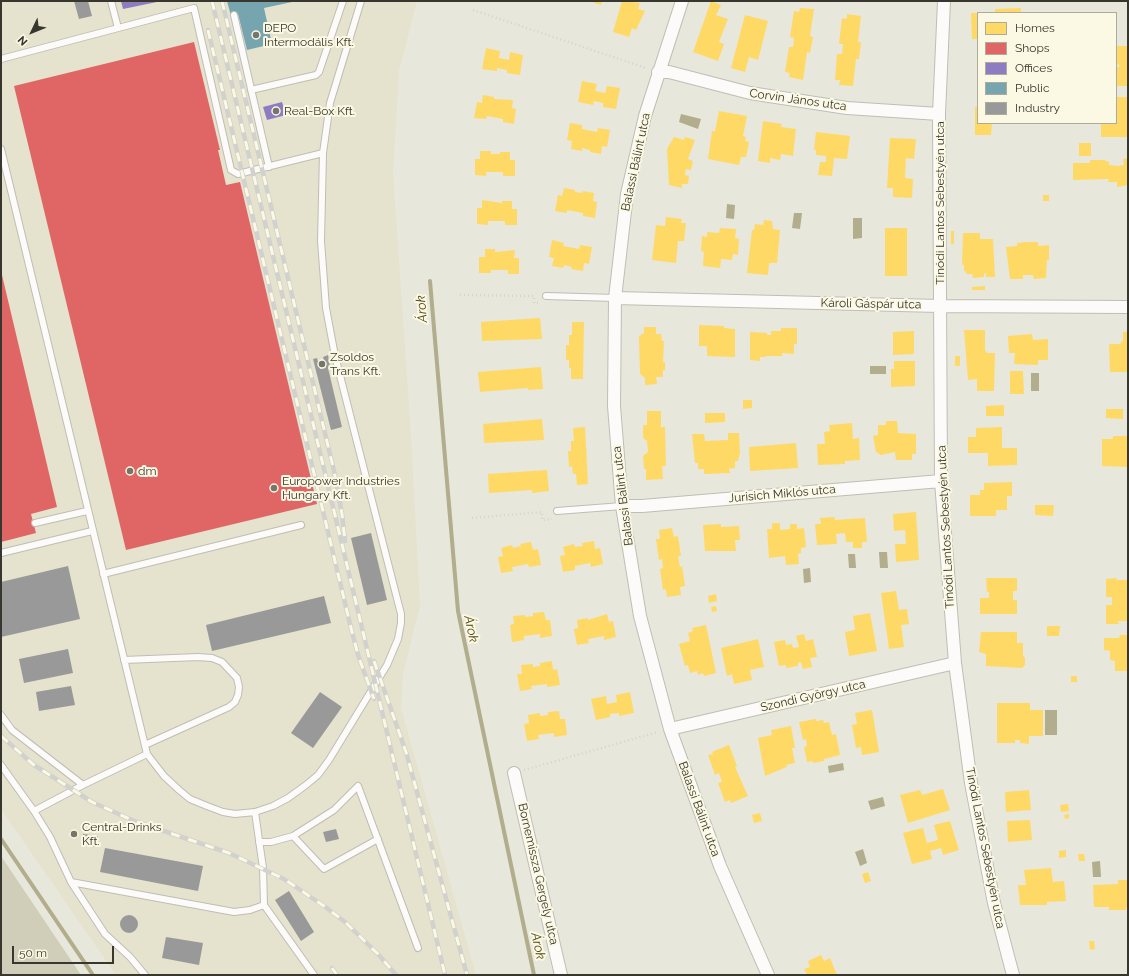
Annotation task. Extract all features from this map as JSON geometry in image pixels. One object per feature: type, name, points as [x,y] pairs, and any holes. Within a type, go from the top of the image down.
[{"type":"street","name":"Balassi Bálint utca","points":[[682,1],[645,116],[627,194],[615,298],[614,406],[622,506],[640,616],[670,729],[720,866],[768,975]]},
{"type":"street","name":"Tinódi Lantos Sebestyén utca","points":[[944,1],[939,114],[941,481],[955,663],[971,783],[994,903],[1013,975]]},
{"type":"street","name":"Corvin János utca","points":[[658,72],[669,72],[750,93],[847,108],[939,114]]},
{"type":"street","name":"Károli Gáspár utca","points":[[615,298],[940,306],[1128,308]]},
{"type":"street","name":"Jurisich Miklós utca","points":[[622,506],[642,506],[941,481]]},
{"type":"street","name":"Szondi György utca","points":[[670,729],[955,663]]},
{"type":"street","name":"Bornemissza Gergely utca","points":[[514,773],[561,975]]},
{"type":"lane","points":[[111,1],[118,28]]},
{"type":"lane","points":[[251,90],[319,72],[343,1]]},
{"type":"lane","points":[[1,149],[87,511],[147,754],[164,776],[190,798],[223,812],[255,812],[288,798],[318,775],[329,760],[387,665],[398,639],[401,623],[335,356],[326,308],[321,241],[323,153],[330,103],[361,1]]},
{"type":"lane","points":[[1,59],[194,8],[231,170],[238,174],[323,153]]},
{"type":"lane","points":[[234,15],[269,167]]},
{"type":"lane","points":[[546,296],[615,298]]},
{"type":"lane","points":[[557,510],[622,506]]},
{"type":"lane","points":[[35,523],[87,511]]},
{"type":"lane","points":[[103,574],[301,525]]},
{"type":"lane","points":[[1,553],[92,531]]},
{"type":"lane","points":[[124,660],[198,657],[212,658],[222,662],[237,678],[239,687],[238,695],[235,702],[229,707],[144,745]]},
{"type":"lane","points":[[1,715],[12,730],[82,784]]},
{"type":"lane","points":[[34,811],[82,784],[147,754]]},
{"type":"lane","points":[[1,765],[34,811],[50,837],[71,882],[105,934],[130,956],[145,975]]},
{"type":"lane","points":[[259,842],[271,842],[293,836],[334,810],[358,786],[418,948]]},
{"type":"lane","points":[[255,812],[263,868],[264,905],[314,975]]},
{"type":"lane","points":[[293,836],[324,869],[378,839]]},
{"type":"lane","points":[[71,882],[234,912],[250,910],[264,905]]},
{"type":"path","points":[[473,10],[658,72]]},
{"type":"path","points":[[460,295],[534,296]]},
{"type":"path","points":[[472,518],[542,512],[542,520]]},
{"type":"path","points":[[514,773],[670,729]]},
{"type":"shaded area","points":[[1,1],[417,1],[399,71],[393,173],[411,437],[420,605],[403,674],[401,708],[476,975],[116,975],[1,809]]},
{"type":"shaded area","points":[[681,114],[701,119],[698,129],[679,122]]},
{"type":"shaded area","points":[[727,204],[735,205],[734,219],[726,218]]},
{"type":"shaded area","points":[[794,213],[802,213],[800,229],[792,228]]},
{"type":"shaded area","points":[[853,218],[862,218],[862,238],[853,239]]},
{"type":"shaded area","points":[[870,366],[886,366],[886,374],[870,374]]},
{"type":"shaded area","points":[[1031,373],[1039,373],[1039,391],[1031,391]]},
{"type":"shaded area","points":[[879,552],[887,552],[888,568],[880,568]]},
{"type":"shaded area","points":[[848,554],[855,554],[856,568],[849,568]]},
{"type":"shaded area","points":[[810,568],[811,582],[804,583],[803,569]]},
{"type":"shaded area","points":[[1045,710],[1057,710],[1057,735],[1045,735]]},
{"type":"shaded area","points":[[843,763],[844,770],[829,773],[828,766]]},
{"type":"shaded area","points":[[883,797],[885,806],[871,810],[868,801]]},
{"type":"shaded area","points":[[863,849],[867,863],[860,866],[855,852]]},
{"type":"shaded area","points":[[1,856],[81,975],[1,975]]},
{"type":"shaded area","points":[[1100,861],[1101,877],[1093,877],[1092,862]]},
{"type":"building: Homes","points":[[589,1],[602,1],[601,5]]},
{"type":"building: Homes","points":[[622,1],[640,3],[638,9],[645,11],[636,30],[632,28],[629,37],[613,32]]},
{"type":"building: Homes","points":[[711,1],[721,5],[716,15],[728,19],[719,42],[724,44],[718,61],[693,52]]},
{"type":"building: Homes","points":[[800,8],[814,9],[810,36],[813,37],[810,53],[807,52],[803,80],[789,77],[790,73],[785,72],[789,47],[793,47],[794,38],[790,37],[794,11],[799,12]]},
{"type":"building: Homes","points":[[1021,8],[1021,12],[995,12],[995,9]]},
{"type":"building: Homes","points":[[971,13],[977,13],[977,39],[972,39]]},
{"type":"building: Homes","points":[[847,14],[861,16],[858,42],[861,42],[859,59],[856,59],[853,86],[839,85],[840,80],[835,80],[837,54],[842,54],[843,44],[839,44],[842,18],[847,19]]},
{"type":"building: Homes","points":[[745,15],[768,21],[758,60],[749,57],[745,72],[731,68]]},
{"type":"building: Homes","points":[[1117,46],[1128,46],[1128,86],[1117,86],[1117,67],[1119,67],[1119,64],[1117,65]]},
{"type":"building: Homes","points":[[486,48],[500,51],[499,58],[509,60],[510,52],[523,55],[520,75],[507,73],[507,70],[497,68],[497,71],[482,69]]},
{"type":"building: Homes","points":[[582,81],[597,84],[595,91],[605,93],[607,86],[620,88],[616,109],[603,107],[603,103],[594,101],[593,105],[578,102]]},
{"type":"building: Homes","points":[[483,95],[494,97],[494,99],[513,100],[512,108],[516,109],[514,124],[503,122],[503,119],[487,116],[486,119],[474,118],[477,102],[482,103]]},
{"type":"building: Homes","points":[[1117,97],[1128,97],[1128,137],[1101,137],[1101,124],[1117,124]]},
{"type":"building: Homes","points":[[975,107],[977,107],[977,124],[992,124],[991,135],[975,135]]},
{"type":"building: Homes","points":[[719,111],[747,116],[743,136],[746,137],[745,141],[749,142],[746,157],[741,157],[739,165],[708,159],[712,131],[715,131]]},
{"type":"building: Homes","points":[[763,121],[782,124],[781,127],[796,129],[793,156],[781,154],[780,160],[770,158],[770,163],[758,161]]},
{"type":"building: Homes","points":[[570,123],[582,125],[582,129],[597,132],[598,128],[610,130],[607,147],[602,146],[601,154],[590,152],[590,150],[582,148],[582,151],[571,149],[572,141],[567,140]]},
{"type":"building: Homes","points":[[816,132],[850,136],[847,159],[834,158],[832,176],[818,175],[820,162],[826,162],[826,156],[816,155],[816,150],[814,150]]},
{"type":"building: Homes","points":[[674,137],[684,140],[685,137],[695,140],[688,159],[693,161],[691,170],[686,169],[685,175],[689,176],[688,184],[682,184],[682,188],[669,185],[667,149]]},
{"type":"building: Homes","points":[[890,138],[916,139],[914,159],[906,158],[905,178],[913,179],[912,198],[893,197],[893,188],[887,188]]},
{"type":"building: Homes","points":[[1079,143],[1091,143],[1091,156],[1079,156]]},
{"type":"building: Homes","points":[[480,151],[491,151],[491,154],[510,152],[510,160],[515,160],[515,176],[503,176],[503,172],[486,172],[486,176],[475,175],[475,159],[480,159]]},
{"type":"building: Homes","points":[[1128,158],[1128,185],[1117,187],[1117,182],[1108,182],[1109,179],[1073,180],[1073,163],[1090,163],[1090,160],[1104,160],[1109,162],[1109,165],[1118,166],[1124,165],[1123,159]]},
{"type":"building: Homes","points":[[564,188],[575,190],[575,192],[582,193],[583,191],[594,193],[593,201],[597,202],[595,218],[583,216],[583,213],[567,210],[567,213],[555,211],[558,195],[562,196]]},
{"type":"building: Homes","points":[[1043,195],[1049,195],[1049,201],[1043,201]]},
{"type":"building: Homes","points":[[482,200],[502,203],[502,201],[512,201],[512,209],[517,209],[517,225],[505,225],[505,221],[488,221],[488,225],[477,224],[477,208],[482,208]]},
{"type":"building: Homes","points":[[666,217],[682,219],[681,223],[686,223],[684,241],[678,241],[676,263],[652,260],[656,225],[665,226]]},
{"type":"building: Homes","points":[[764,220],[772,221],[773,229],[780,230],[777,263],[769,263],[768,275],[747,273],[752,230],[754,230],[755,224],[763,225]]},
{"type":"building: Homes","points":[[720,228],[736,229],[735,238],[739,239],[738,255],[733,254],[732,260],[721,259],[720,268],[703,266],[704,252],[701,251],[702,236],[707,237],[707,232],[719,233]]},
{"type":"building: Homes","points":[[885,228],[907,228],[907,276],[885,276]]},
{"type":"building: Homes","points":[[951,231],[954,231],[954,244],[951,244]]},
{"type":"building: Homes","points":[[963,233],[980,233],[980,239],[993,239],[995,277],[986,277],[986,273],[984,274],[984,277],[973,278],[972,274],[967,274],[964,270],[964,265],[962,265]]},
{"type":"building: Homes","points":[[552,240],[564,243],[563,246],[579,249],[580,245],[592,247],[589,264],[584,263],[583,271],[571,269],[572,267],[564,265],[563,268],[552,266],[554,258],[549,257]]},
{"type":"building: Homes","points":[[1038,242],[1038,246],[1049,245],[1049,260],[1047,260],[1046,278],[1034,279],[1033,275],[1023,275],[1023,279],[1010,279],[1006,247],[1017,246],[1017,243]]},
{"type":"building: Homes","points":[[485,249],[495,249],[495,252],[515,250],[514,258],[519,258],[519,274],[508,274],[508,270],[491,270],[491,273],[479,273],[479,257],[485,257]]},
{"type":"building: Homes","points":[[985,286],[985,290],[972,290],[972,287]]},
{"type":"building: Homes","points":[[540,318],[542,339],[482,341],[481,322]]},
{"type":"building: Homes","points":[[572,322],[584,322],[583,379],[571,379],[569,360],[566,360],[566,345],[569,345],[569,335],[572,335]]},
{"type":"building: Homes","points":[[699,325],[724,326],[724,328],[735,329],[735,357],[707,356],[707,346],[699,346]]},
{"type":"building: Homes","points":[[644,327],[656,327],[656,334],[661,334],[662,341],[664,341],[663,362],[665,362],[665,370],[663,370],[663,377],[656,377],[657,384],[645,385],[645,378],[640,374],[639,336],[644,333]]},
{"type":"building: Homes","points":[[781,328],[797,328],[797,344],[794,344],[794,354],[782,353],[782,356],[760,357],[760,361],[750,360],[750,332],[767,333],[767,335],[771,335],[771,331],[781,331]]},
{"type":"building: Homes","points":[[964,330],[985,330],[985,350],[987,353],[995,353],[994,391],[977,391],[977,379],[968,380]]},
{"type":"building: Homes","points":[[914,331],[914,354],[893,355],[893,332]]},
{"type":"building: Homes","points":[[1123,332],[1128,332],[1128,372],[1110,372],[1109,344],[1120,344],[1123,340]]},
{"type":"building: Homes","points":[[1032,334],[1033,340],[1048,339],[1048,360],[1038,360],[1038,365],[1014,364],[1015,353],[1009,353],[1008,336]]},
{"type":"building: Homes","points":[[955,356],[960,356],[960,366],[955,366]]},
{"type":"building: Homes","points":[[894,361],[915,361],[915,386],[891,387],[891,369],[894,369]]},
{"type":"building: Homes","points":[[541,367],[543,389],[528,390],[528,388],[480,392],[478,372]]},
{"type":"building: Homes","points":[[1010,371],[1023,371],[1024,394],[1010,394]]},
{"type":"building: Homes","points":[[743,400],[752,400],[752,408],[743,409]]},
{"type":"building: Homes","points":[[1004,405],[1004,416],[986,416],[986,406]]},
{"type":"building: Homes","points":[[1106,409],[1123,409],[1123,419],[1106,418]]},
{"type":"building: Homes","points":[[647,411],[661,411],[661,427],[665,427],[666,466],[662,466],[663,479],[646,480],[646,469],[644,469],[643,456],[648,452],[647,441],[643,438],[643,425],[647,425]]},
{"type":"building: Homes","points":[[705,413],[725,413],[725,422],[705,423]]},
{"type":"building: Homes","points":[[542,419],[544,440],[484,443],[483,424]]},
{"type":"building: Homes","points":[[886,421],[897,421],[898,433],[916,434],[916,454],[912,454],[912,460],[896,460],[895,452],[881,455],[876,452],[873,436],[878,435],[878,425],[886,425]]},
{"type":"building: Homes","points":[[852,423],[853,439],[859,438],[860,460],[845,461],[845,464],[818,465],[817,444],[825,444],[824,432],[830,431],[829,425]]},
{"type":"building: Homes","points":[[585,427],[588,484],[577,485],[576,474],[573,474],[572,466],[569,467],[568,451],[571,451],[571,441],[574,441],[573,428]]},
{"type":"building: Homes","points":[[1002,427],[1002,448],[1017,448],[1017,465],[988,466],[988,453],[968,453],[968,437],[976,437],[976,428]]},
{"type":"building: Homes","points":[[728,433],[739,433],[740,453],[738,461],[735,461],[735,468],[729,469],[730,473],[704,474],[704,469],[698,469],[698,463],[695,463],[692,434],[704,434],[705,441],[728,440]]},
{"type":"building: Homes","points":[[1113,436],[1128,436],[1128,467],[1102,466],[1102,439],[1113,439]]},
{"type":"building: Homes","points":[[796,443],[798,468],[750,471],[749,447]]},
{"type":"building: Homes","points":[[547,470],[549,491],[532,493],[532,490],[489,493],[488,474]]},
{"type":"building: Homes","points":[[1012,482],[1012,496],[1007,496],[1007,510],[996,510],[996,516],[970,516],[970,495],[980,495],[980,490],[984,490],[984,483]]},
{"type":"building: Homes","points":[[1035,505],[1054,505],[1053,516],[1035,515]]},
{"type":"building: Homes","points":[[916,512],[919,560],[896,562],[895,544],[906,544],[905,530],[894,531],[893,514]]},
{"type":"building: Homes","points":[[834,517],[835,520],[865,518],[867,542],[862,542],[862,548],[853,548],[853,542],[846,542],[845,533],[836,534],[837,544],[817,545],[815,524],[821,524],[820,518]]},
{"type":"building: Homes","points":[[772,523],[780,523],[780,530],[790,529],[790,524],[797,524],[797,529],[804,528],[806,547],[801,548],[801,553],[798,554],[799,564],[786,565],[785,556],[769,558],[767,529],[772,529]]},
{"type":"building: Homes","points":[[721,524],[721,527],[739,526],[740,540],[735,540],[736,551],[705,551],[703,525]]},
{"type":"building: Homes","points":[[672,528],[674,537],[678,536],[681,556],[678,556],[680,567],[682,566],[685,586],[680,587],[681,595],[667,597],[666,589],[663,590],[660,569],[663,568],[662,559],[659,560],[656,539],[660,539],[659,530]]},
{"type":"building: Homes","points":[[594,541],[595,549],[600,548],[603,564],[591,567],[590,563],[575,566],[575,570],[563,572],[560,556],[565,555],[563,547],[574,544],[575,547],[583,546],[582,543]]},
{"type":"building: Homes","points":[[531,542],[533,550],[538,549],[541,565],[529,567],[528,564],[512,567],[513,571],[501,573],[498,557],[503,556],[501,548],[512,545],[513,548],[521,546],[520,544]]},
{"type":"building: Homes","points":[[986,578],[1017,578],[1017,591],[1013,591],[1013,600],[1017,600],[1017,614],[980,614],[980,598],[989,598]]},
{"type":"building: Homes","points":[[1117,578],[1116,580],[1128,580],[1128,621],[1118,621],[1119,624],[1106,624],[1106,605],[1112,605],[1112,597],[1106,597],[1106,579]]},
{"type":"building: Homes","points":[[896,591],[899,610],[907,609],[909,624],[901,625],[904,647],[889,649],[881,593]]},
{"type":"building: Homes","points":[[716,594],[717,601],[709,603],[708,596]]},
{"type":"building: Homes","points":[[716,606],[717,611],[712,612],[711,607]]},
{"type":"building: Homes","points":[[544,612],[546,620],[550,620],[552,636],[540,638],[540,634],[524,636],[524,640],[512,642],[510,625],[514,624],[513,616],[533,616],[533,613]]},
{"type":"building: Homes","points":[[870,613],[877,651],[849,656],[845,632],[855,630],[853,616]]},
{"type":"building: Homes","points":[[607,614],[609,622],[613,621],[616,637],[604,640],[604,636],[588,639],[589,643],[577,645],[574,629],[578,628],[577,620],[588,618],[588,620]]},
{"type":"building: Homes","points":[[706,625],[716,673],[704,676],[703,673],[698,675],[697,671],[690,673],[688,665],[685,666],[679,644],[690,641],[688,633],[693,631],[692,628]]},
{"type":"building: Homes","points":[[1047,626],[1060,626],[1059,636],[1047,636]]},
{"type":"building: Homes","points":[[981,632],[1017,632],[1017,643],[1023,643],[1025,665],[1022,668],[986,666],[986,654],[979,652]]},
{"type":"building: Homes","points":[[804,634],[806,641],[813,639],[817,657],[810,658],[812,667],[803,669],[801,662],[798,663],[798,666],[786,668],[786,665],[779,666],[774,642],[785,640],[786,645],[792,644],[793,648],[799,647],[796,636]]},
{"type":"building: Homes","points":[[1120,635],[1128,635],[1128,671],[1115,671],[1115,661],[1110,660],[1110,651],[1104,650],[1104,638],[1119,638]]},
{"type":"building: Homes","points":[[758,639],[764,667],[750,670],[752,680],[734,684],[732,674],[727,676],[721,648]]},
{"type":"building: Homes","points":[[552,661],[553,670],[557,669],[560,685],[547,687],[547,684],[531,686],[532,689],[520,691],[517,674],[522,674],[521,665],[533,664],[533,667],[540,666],[540,663]]},
{"type":"building: Homes","points":[[1071,676],[1077,676],[1077,682],[1071,682]]},
{"type":"building: Homes","points":[[630,692],[634,713],[619,716],[619,713],[610,714],[610,717],[596,720],[591,699],[606,696],[607,704],[617,702],[616,695]]},
{"type":"building: Homes","points":[[997,703],[1030,703],[1030,710],[1043,710],[1043,736],[1029,736],[1029,744],[1020,743],[1020,740],[1015,740],[1015,743],[997,743]]},
{"type":"building: Homes","points":[[872,710],[879,752],[862,755],[861,747],[856,748],[852,725],[857,724],[855,713]]},
{"type":"building: Homes","points":[[559,711],[560,719],[565,719],[567,735],[554,737],[554,733],[538,735],[539,739],[527,741],[524,724],[529,723],[528,715],[540,713],[540,716],[548,715],[548,712]]},
{"type":"building: Homes","points":[[816,719],[816,721],[823,720],[824,723],[829,722],[832,735],[836,734],[840,755],[824,759],[824,761],[813,763],[813,761],[807,762],[804,747],[807,746],[806,739],[803,740],[799,722]]},
{"type":"building: Homes","points":[[791,726],[795,748],[792,748],[795,763],[786,765],[787,767],[765,776],[758,738],[772,735],[771,730]]},
{"type":"building: Homes","points":[[729,745],[737,766],[735,767],[748,796],[731,803],[730,800],[725,802],[718,783],[722,782],[719,773],[715,775],[708,755],[713,754],[712,752]]},
{"type":"building: Homes","points":[[943,789],[950,810],[908,823],[900,795],[920,790],[922,795]]},
{"type":"building: Homes","points":[[1029,790],[1031,810],[1006,812],[1005,792]]},
{"type":"building: Homes","points":[[1068,804],[1069,811],[1061,812],[1060,805]]},
{"type":"building: Homes","points":[[760,813],[762,821],[754,823],[752,815]]},
{"type":"building: Homes","points":[[1069,814],[1069,818],[1065,819],[1064,815]]},
{"type":"building: Homes","points":[[1030,820],[1032,840],[1008,842],[1007,821]]},
{"type":"building: Homes","points":[[950,821],[959,850],[943,855],[941,848],[930,851],[932,859],[912,864],[903,833],[923,828],[927,843],[938,840],[934,825]]},
{"type":"building: Homes","points":[[1066,850],[1066,857],[1059,858],[1059,851]]},
{"type":"building: Homes","points":[[1078,854],[1084,854],[1085,861],[1079,861]]},
{"type":"building: Homes","points":[[1051,868],[1053,882],[1064,881],[1066,901],[1047,902],[1047,905],[1020,905],[1018,885],[1026,885],[1024,870]]},
{"type":"building: Homes","points":[[868,872],[871,881],[865,883],[862,874]]},
{"type":"building: Homes","points":[[1118,880],[1128,880],[1128,907],[1126,907],[1126,910],[1109,910],[1109,907],[1094,907],[1093,885],[1118,884]]},
{"type":"building: Homes","points":[[1089,941],[1094,941],[1095,949],[1090,950]]},
{"type":"building: Homes","points":[[821,955],[824,961],[830,958],[837,975],[807,975],[804,969],[810,967],[808,961]]},
{"type":"building: Shops","points":[[194,42],[220,150],[218,150],[226,185],[240,182],[317,504],[126,550],[14,86]]},
{"type":"building: Shops","points":[[2,275],[57,507],[31,514],[36,533],[1,542]]},
{"type":"building: Offices","points":[[121,1],[157,1],[157,2],[123,9]]},
{"type":"building: Offices","points":[[282,102],[286,115],[267,120],[263,107]]},
{"type":"building: Public","points":[[227,1],[292,2],[264,8],[272,44],[247,50],[238,14],[231,16]]},
{"type":"building: Industry","points":[[74,1],[88,1],[92,16],[79,19]]},
{"type":"building: Industry","points":[[328,355],[330,367],[328,368],[342,427],[331,430],[313,359],[317,358],[320,369],[326,368],[323,357]]},
{"type":"building: Industry","points":[[371,533],[387,600],[367,605],[351,538]]},
{"type":"building: Industry","points":[[68,566],[80,619],[1,637],[1,582]]},
{"type":"building: Industry","points":[[324,596],[331,623],[212,651],[206,625]]},
{"type":"building: Industry","points":[[68,649],[73,673],[24,683],[19,659]]},
{"type":"building: Industry","points":[[71,686],[75,705],[39,711],[36,692]]},
{"type":"building: Industry","points":[[320,692],[342,707],[313,748],[291,733]]},
{"type":"building: Industry","points":[[336,829],[339,839],[326,842],[323,832]]},
{"type":"building: Industry","points":[[83,834],[98,836],[96,847],[81,844]]},
{"type":"building: Industry","points":[[105,848],[203,866],[198,891],[100,872]]},
{"type":"building: Industry","points":[[289,891],[314,932],[301,941],[275,900]]},
{"type":"building: Industry","points":[[129,915],[135,918],[138,924],[135,930],[129,933],[123,930],[120,924],[123,918]]},
{"type":"building: Industry","points":[[166,937],[203,943],[199,965],[162,958]]},
{"type":"waterway","name":"Árok","points":[[430,281],[458,611],[534,975]]},
{"type":"waterway","points":[[1,839],[93,975]]},
{"type":"railway","points":[[212,1],[445,975]]},
{"type":"railway","points":[[222,1],[334,471],[342,514],[345,541]]},
{"type":"railway","points":[[208,30],[350,624],[358,655],[374,699]]},
{"type":"railway","points":[[374,661],[406,752],[467,975]]},
{"type":"railway","points":[[1,736],[34,765],[92,802],[134,821],[229,853],[284,879],[345,922],[378,954],[396,975]]},
{"type":"railway","points":[[332,968],[337,975]]},
{"type":"place","name":"DEPO Intermodális Kft.","points":[[256,35]]},
{"type":"place","name":"Real-Box Kft.","points":[[276,111]]},
{"type":"place","name":"Zsoldos Trans Kft.","points":[[322,364]]},
{"type":"place","name":"dm","points":[[130,471]]},
{"type":"place","name":"Europower Industries Hungary Kft.","points":[[274,488]]},
{"type":"place","name":"Central-Drinks Kft.","points":[[74,834]]}]
